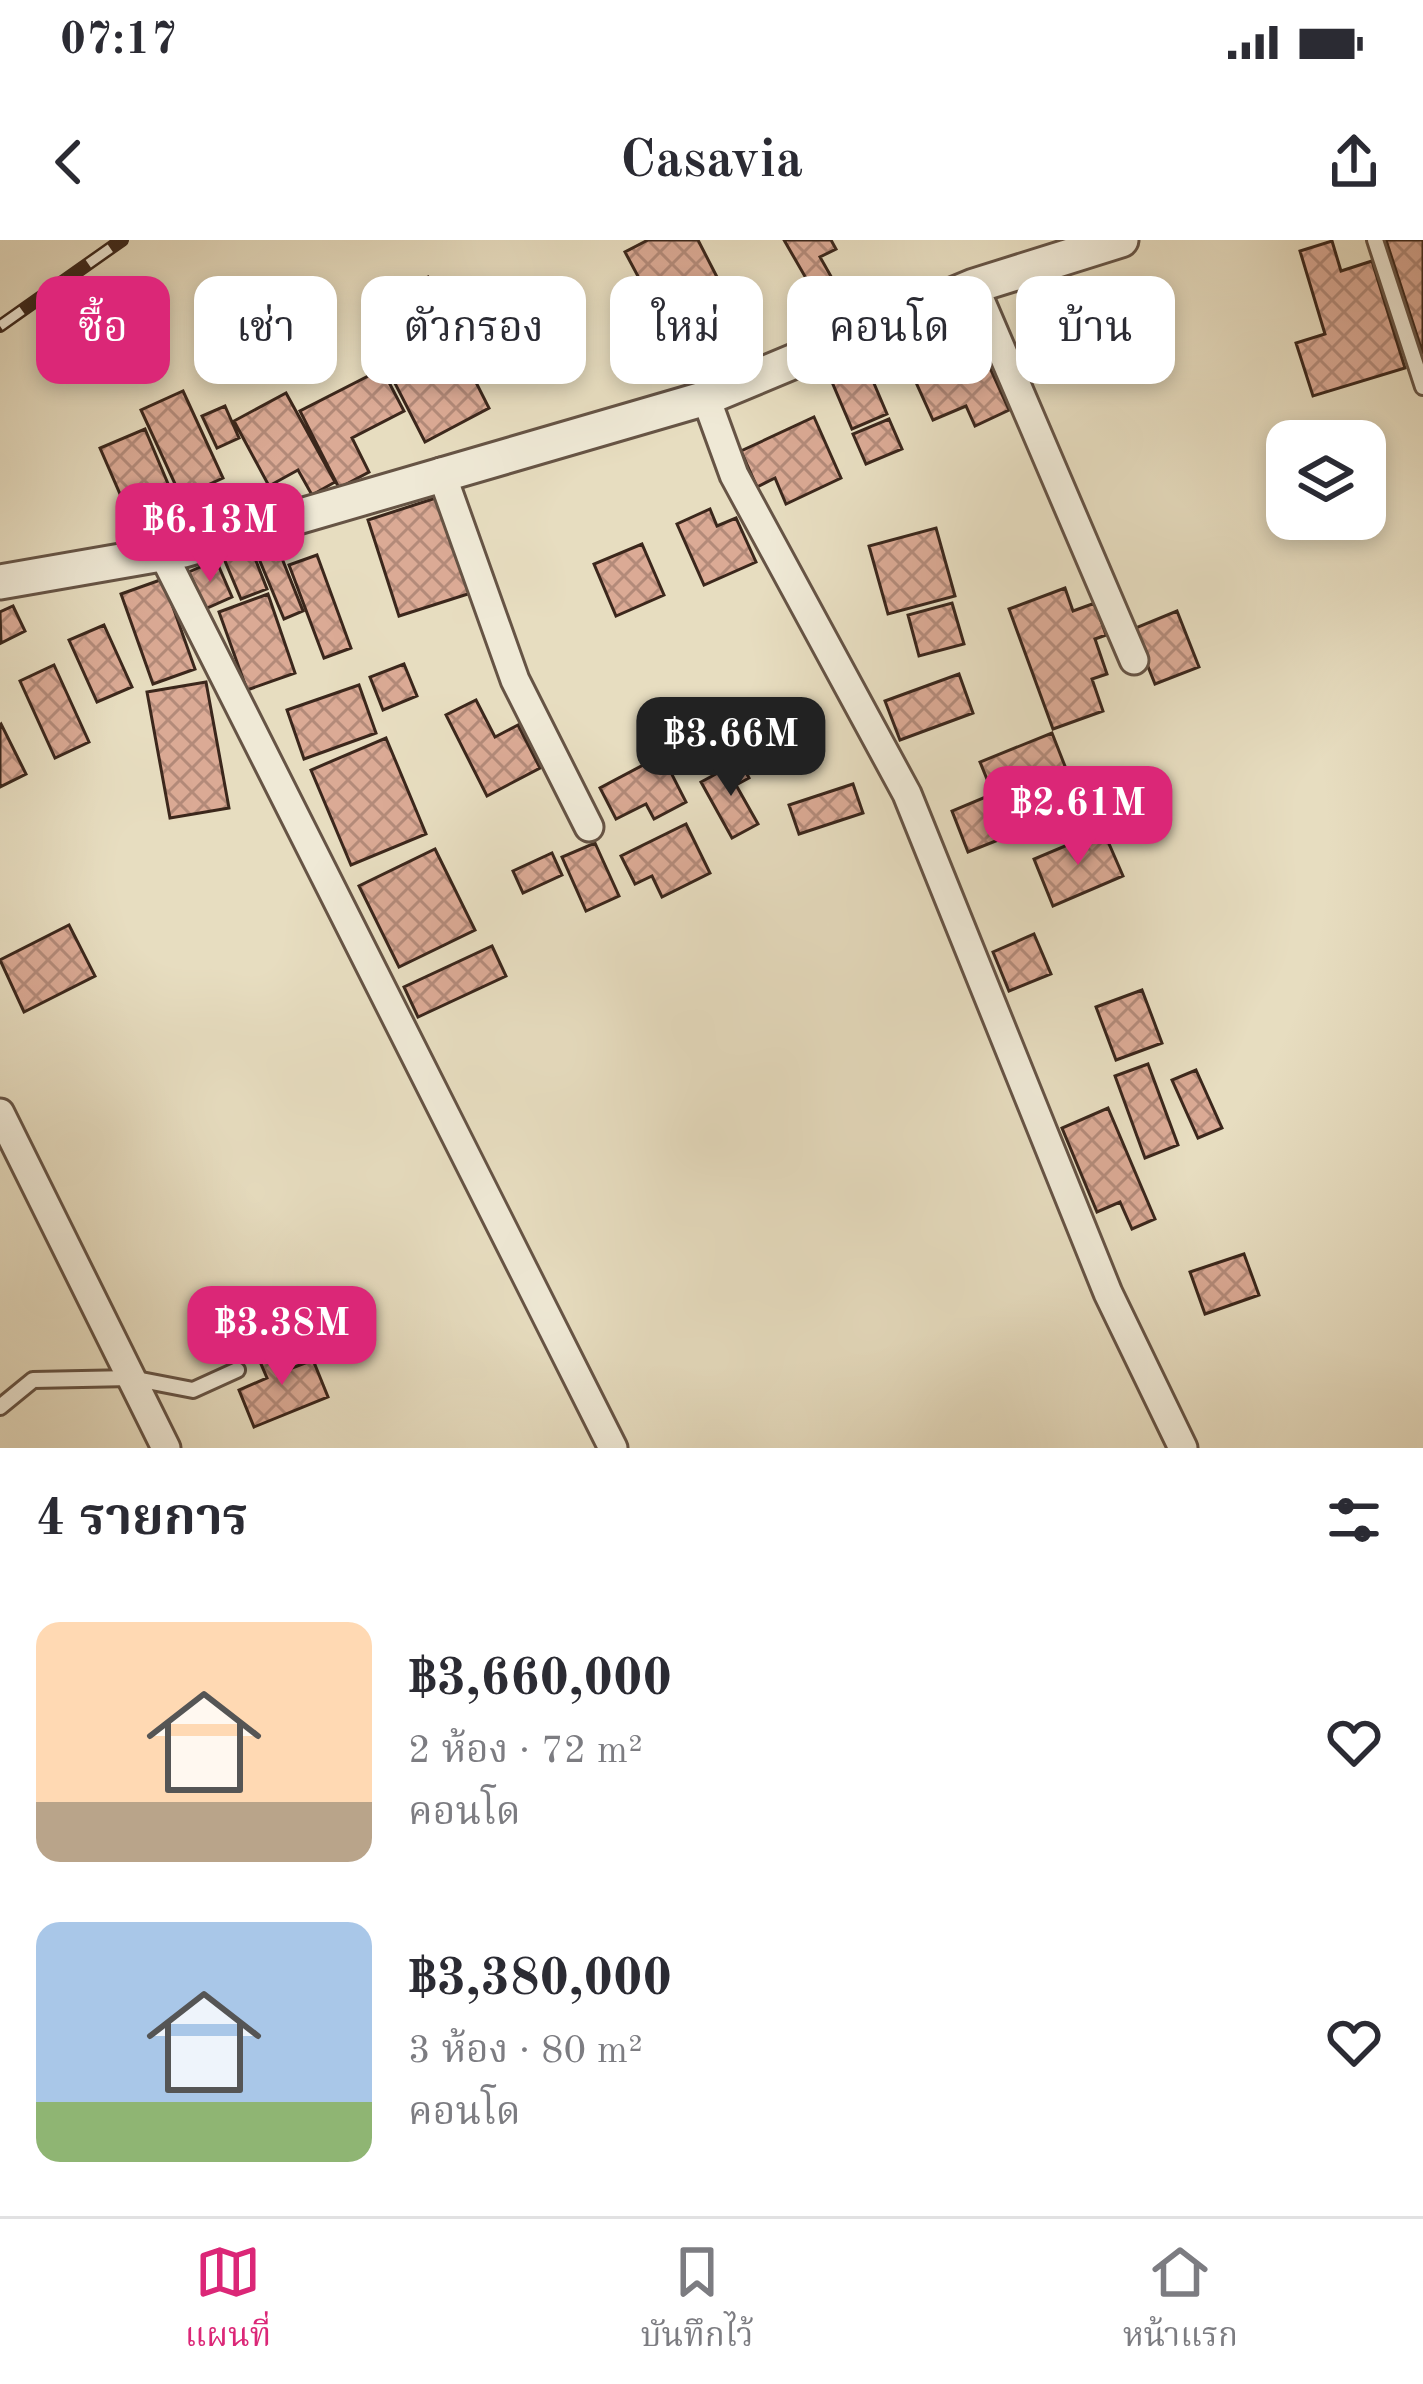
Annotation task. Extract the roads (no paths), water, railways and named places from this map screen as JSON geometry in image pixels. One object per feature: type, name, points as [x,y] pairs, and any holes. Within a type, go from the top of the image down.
[{"type":"street","points":[[992,280],[1121,240]]},
{"type":"street","points":[[992,328],[1134,660]]},
{"type":"street","points":[[0,582],[163,554],[706,398],[787,364]]},
{"type":"street","points":[[706,398],[734,475],[907,794],[1108,1293],[1183,1448]]},
{"type":"street","points":[[441,472],[515,680],[589,827]]},
{"type":"street","points":[[163,554],[613,1448]]},
{"type":"street","points":[[0,1113],[166,1448]]},
{"type":"lane","points":[[1375,240],[1423,387]]},
{"type":"lane","points":[[0,1407],[33,1379],[131,1378],[193,1390],[237,1370]]},
{"type":"railway","points":[[0,326],[122,240]]}]
